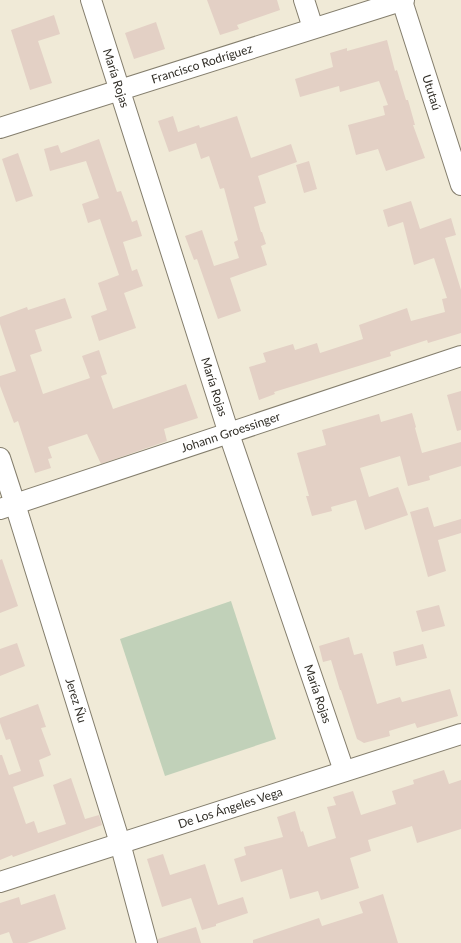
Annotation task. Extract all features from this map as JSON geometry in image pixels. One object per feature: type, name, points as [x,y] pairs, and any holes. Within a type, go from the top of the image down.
[{"type":"street","name":"María Rojas","points":[[91,0],[229,434],[344,771]]},
{"type":"street","points":[[304,0],[313,28]]},
{"type":"street","name":"Francisco Rodríguez","points":[[0,128],[403,0]]},
{"type":"street","name":"Ututaú","points":[[403,0],[461,185]]},
{"type":"street","name":"Johann Groessinger","points":[[8,506],[461,356]]},
{"type":"street","name":"Jerez Ñu","points":[[0,458],[8,506],[120,843],[147,943]]},
{"type":"street","name":"De Los Ángeles Vega","points":[[0,882],[461,734]]},
{"type":"green space","points":[[231,601],[276,739],[165,776],[120,639]]},
{"type":"building","points":[[207,0],[277,0],[280,10],[237,25],[239,29],[220,35]]},
{"type":"building","points":[[54,15],[60,34],[38,41],[52,83],[30,90],[11,30]]},
{"type":"building","points":[[156,22],[165,49],[134,59],[125,33]]},
{"type":"building","points":[[387,40],[395,71],[397,70],[406,100],[408,100],[415,125],[413,125],[425,158],[386,171],[378,149],[356,155],[348,125],[385,115],[383,106],[388,105],[379,81],[340,92],[339,86],[300,97],[295,79],[333,67],[330,53],[347,48],[347,51]]},
{"type":"building","points":[[173,116],[178,132],[199,125],[200,128],[237,116],[251,158],[291,144],[297,162],[258,176],[266,203],[254,207],[266,244],[261,246],[267,265],[230,278],[241,311],[218,319],[197,259],[194,260],[185,236],[202,230],[214,266],[239,258],[234,242],[238,240],[224,188],[220,189],[209,156],[201,159],[196,143],[169,152],[158,121]]},
{"type":"building","points":[[99,139],[117,192],[121,191],[132,222],[137,220],[142,236],[123,242],[132,271],[137,269],[143,286],[124,293],[136,328],[99,341],[91,316],[107,310],[98,283],[119,275],[100,219],[88,223],[82,204],[99,198],[86,161],[50,171],[44,149],[58,145],[61,153]]},
{"type":"building","points":[[18,153],[33,196],[16,202],[2,159]]},
{"type":"building","points":[[309,161],[317,189],[304,193],[296,165]]},
{"type":"building","points":[[411,201],[420,229],[451,218],[456,235],[445,238],[461,290],[461,333],[428,343],[427,340],[390,352],[391,356],[274,392],[275,394],[259,400],[249,367],[266,362],[263,353],[293,344],[295,350],[317,343],[320,353],[363,339],[359,325],[407,308],[411,321],[445,312],[442,299],[447,298],[434,258],[414,265],[403,222],[388,227],[383,210]]},
{"type":"building","points":[[65,298],[72,318],[35,330],[42,351],[30,355],[43,394],[90,378],[82,356],[99,350],[107,374],[101,376],[113,409],[186,384],[198,418],[164,429],[167,441],[101,464],[87,434],[48,447],[52,458],[48,459],[51,468],[35,473],[18,421],[14,423],[0,386],[0,376],[16,371],[0,324],[0,317],[27,307],[28,310]]},
{"type":"building","points":[[461,391],[461,430],[457,431],[447,395]]},
{"type":"building","points":[[412,413],[422,453],[461,442],[461,466],[429,476],[430,480],[408,486],[400,456],[360,468],[369,497],[398,487],[408,515],[365,530],[356,500],[331,507],[332,511],[312,516],[306,496],[309,496],[297,453],[326,445],[322,430],[379,414],[381,422]]},
{"type":"building","points":[[428,507],[434,527],[461,519],[461,533],[438,540],[446,571],[428,577],[410,512]]},
{"type":"building","points":[[2,559],[18,606],[0,613],[0,560]]},
{"type":"building","points":[[439,605],[445,626],[422,632],[416,611]]},
{"type":"building","points":[[349,637],[354,655],[362,653],[377,704],[400,697],[402,702],[450,689],[458,716],[417,728],[415,723],[389,731],[390,736],[364,743],[357,739],[331,660],[323,662],[319,646]]},
{"type":"building","points":[[17,643],[25,666],[0,676],[0,649]]},
{"type":"building","points":[[423,644],[427,658],[396,666],[393,652]]},
{"type":"building","points":[[38,704],[46,727],[41,728],[51,755],[39,760],[44,776],[13,787],[26,824],[34,821],[38,833],[66,824],[53,785],[71,778],[85,819],[99,815],[102,825],[13,857],[12,855],[0,860],[0,755],[2,755],[9,775],[21,771],[10,739],[6,740],[0,723],[0,718]]},
{"type":"building","points":[[444,770],[449,784],[461,780],[461,829],[417,843],[412,826],[368,840],[371,851],[350,858],[359,888],[321,900],[318,891],[290,899],[282,869],[241,882],[234,859],[246,855],[244,847],[283,837],[277,817],[295,811],[301,832],[303,831],[308,847],[336,838],[327,807],[336,805],[333,797],[353,791],[361,815],[396,804],[392,791],[414,784],[413,780]]},
{"type":"building","points":[[163,854],[170,875],[205,864],[218,905],[243,897],[248,913],[202,930],[191,898],[162,907],[147,859]]},
{"type":"building","points":[[55,894],[66,929],[27,943],[13,943],[9,932],[0,935],[0,903],[19,897],[21,905]]},
{"type":"building","points":[[383,894],[398,943],[253,943],[253,940],[319,918],[322,926],[363,913],[359,902]]},
{"type":"building","points":[[196,927],[201,943],[158,943],[158,939]]}]
